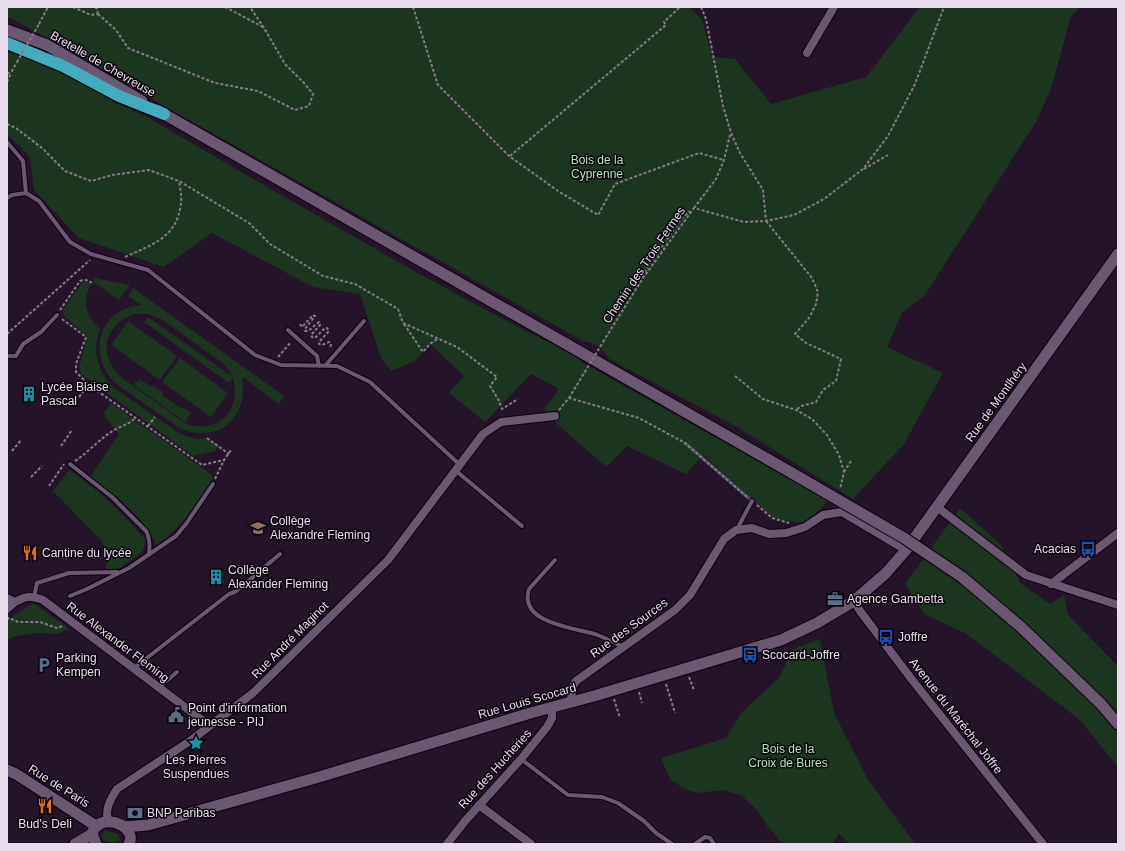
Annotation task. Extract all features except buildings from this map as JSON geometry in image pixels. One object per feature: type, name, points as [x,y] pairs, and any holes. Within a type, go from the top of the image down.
[{"type":"highway","points":[[7,44],[63,66],[119,96],[164,114]]},
{"type":"main road","name":"Bretelle de Chevreuse","points":[[7,30],[47,45],[164,114],[904,538],[962,577],[1021,627],[1101,704],[1118,724]]},
{"type":"main road","name":"Rue de Montlhéry","points":[[895,564],[1116,259]]},
{"type":"main road","name":"Rue Louis Scocard","points":[[124,827],[148,825],[319,777],[552,706],[611,691],[781,640],[817,623],[854,601],[876,583],[895,564]]},
{"type":"main road","name":"Rue de Paris","points":[[7,770],[16,774],[95,835]]},
{"type":"main road","points":[[76,844],[95,835],[101,822],[108,821],[124,827],[130,832],[130,842]]},
{"type":"main road","name":"Rue Louis Scocard","points":[[130,842],[148,825]]},
{"type":"street","points":[[807,53],[834,7]]},
{"type":"street","name":"Rue André Maginot","points":[[108,821],[106,812],[110,800],[117,789],[190,741],[253,693],[388,560],[483,434],[500,422],[555,416]]},
{"type":"street","points":[[937,507],[1026,575],[1118,605]]},
{"type":"street","points":[[736,530],[752,528],[769,534],[786,533],[805,526],[823,516],[842,512],[906,550]]},
{"type":"street","name":"Rue des Sources","points":[[570,702],[572,688],[576,681],[675,610],[690,594],[724,539],[736,530]]},
{"type":"street","points":[[1051,584],[1118,533]]},
{"type":"street","points":[[7,609],[11,600],[24,596],[34,597]]},
{"type":"street","name":"Rue Alexander Fleming","points":[[34,597],[44,600],[210,726]]},
{"type":"street","name":"Avenue du Maréchal Joffre","points":[[854,601],[914,681],[1042,844]]},
{"type":"street","name":"Rue des Hucheries","points":[[447,844],[479,804],[521,759],[547,727],[552,718],[552,706]]},
{"type":"street","points":[[479,804],[531,844]]},
{"type":"lane","points":[[7,142],[24,161],[26,193]]},
{"type":"lane","points":[[7,198],[12,194],[26,193],[39,201],[70,242],[96,255],[148,270],[255,355],[281,365],[337,366],[370,382],[457,467],[522,526]]},
{"type":"lane","points":[[7,356],[16,356],[23,344],[41,332],[57,315]]},
{"type":"lane","points":[[325,366],[364,321]]},
{"type":"lane","points":[[288,330],[317,356],[319,366]]},
{"type":"lane","points":[[70,464],[112,497],[146,531],[149,536],[149,554]]},
{"type":"lane","points":[[70,596],[129,568],[176,536],[213,484]]},
{"type":"lane","points":[[736,530],[752,501]]},
{"type":"lane","points":[[133,669],[229,594],[236,592],[280,554]]},
{"type":"lane","points":[[555,560],[529,589],[528,605],[536,614],[548,622],[594,634],[624,647]]},
{"type":"lane","points":[[34,597],[37,583],[69,573],[120,572]]},
{"type":"lane","points":[[158,688],[177,672]]},
{"type":"lane","points":[[521,759],[568,795],[602,797],[618,803],[644,821],[656,833],[672,844]]},
{"type":"lane","points":[[695,844],[705,837],[710,838],[714,844]]},
{"type":"path","points":[[7,82],[48,7]]},
{"type":"path","points":[[73,7],[91,15],[98,14]]},
{"type":"path","points":[[95,7],[98,14],[116,30],[128,48],[215,82],[258,91],[295,110],[309,106],[313,94],[285,64],[250,7]]},
{"type":"path","points":[[225,7],[264,28]]},
{"type":"path","points":[[413,7],[438,84],[509,156],[558,191],[598,215],[614,184],[698,152],[724,160]]},
{"type":"path","points":[[509,156],[666,25],[664,22],[680,7]]},
{"type":"path","points":[[701,7],[706,19],[723,106],[731,133],[740,153],[763,190],[766,221],[812,278],[818,292],[816,304],[809,318],[795,334],[806,343],[841,359],[836,380],[822,390],[816,402],[801,406],[796,410]]},
{"type":"path","points":[[863,169],[888,136],[915,84],[944,7]]},
{"type":"path","points":[[7,74],[12,71]]},
{"type":"path","points":[[7,124],[16,128],[42,148],[65,172],[91,181],[112,175],[149,170],[179,181],[249,223],[270,244],[323,276],[355,284],[398,309],[403,323],[423,352],[430,344],[439,338]]},
{"type":"path","points":[[694,208],[716,179],[724,160],[731,133]]},
{"type":"path","points":[[863,169],[888,155]]},
{"type":"path","name":"Chemin des Trois Fermes","points":[[555,416],[569,398],[602,342],[643,278],[694,208],[744,222],[766,221],[794,215],[824,199],[863,169]]},
{"type":"path","points":[[116,261],[160,241],[175,225],[181,203],[179,181]]},
{"type":"path","points":[[7,334],[96,255]]},
{"type":"path","points":[[92,283],[88,280],[80,281],[57,315],[86,337],[76,364],[76,372],[89,384],[135,418],[202,465],[224,460]]},
{"type":"path","points":[[300,324],[302,327],[313,315],[315,316],[305,328],[305,331],[308,332],[319,322],[320,325],[311,335],[313,339],[325,328],[328,329],[329,331],[319,342],[319,344],[322,345],[329,342],[331,344],[330,351],[332,358]]},
{"type":"path","points":[[403,323],[458,346],[497,377],[490,386],[502,409],[518,399]]},
{"type":"path","points":[[273,362],[295,336]]},
{"type":"path","points":[[734,376],[762,399],[796,410],[812,419],[828,434],[839,455],[844,472]]},
{"type":"path","points":[[79,397],[89,384]]},
{"type":"path","points":[[569,398],[639,418],[685,443],[772,518],[805,526]]},
{"type":"path","points":[[148,426],[155,417]]},
{"type":"path","points":[[70,464],[103,438],[135,418]]},
{"type":"path","points":[[61,446],[72,430]]},
{"type":"path","points":[[207,438],[229,454]]},
{"type":"path","points":[[12,451],[21,440]]},
{"type":"path","points":[[213,484],[224,460],[231,450]]},
{"type":"path","points":[[839,491],[844,472],[851,461]]},
{"type":"path","points":[[49,486],[64,464]]},
{"type":"path","points":[[31,477],[42,466]]},
{"type":"path","points":[[61,557],[65,559],[69,557],[67,550]]},
{"type":"path","points":[[7,620],[9,618],[18,622],[40,622],[56,628],[62,627],[69,619]]},
{"type":"path","points":[[687,668],[694,690]]},
{"type":"path","points":[[663,676],[675,713]]},
{"type":"path","points":[[611,691],[620,718]]},
{"type":"green space","name":"Bois de la Cyprenne","points":[[7,7],[689,7],[702,19],[712,57],[735,59],[771,104],[866,77],[920,7],[1081,7],[1071,16],[1051,89],[1036,122],[925,295],[902,313],[887,347],[943,373],[904,444],[853,499],[737,427],[609,359],[601,349],[592,343],[583,341],[7,17]]},
{"type":"green space","points":[[7,51],[67,73],[116,103],[149,118],[414,271],[518,327],[580,358],[582,363],[828,501],[805,523],[779,520],[771,516],[703,455],[686,474],[627,446],[606,467],[556,423],[544,409],[559,389],[531,374],[485,422],[449,393],[464,376],[430,344],[415,361],[391,371],[381,358],[360,294],[313,287],[212,233],[164,267],[79,238],[34,190],[30,157],[7,134]]},
{"type":"green space","points":[[94,278],[130,285],[119,300],[93,282]]},
{"type":"green space","points":[[82,283],[90,283],[91,285],[86,297],[87,308],[95,325],[100,329],[96,345],[96,353],[103,374],[108,381],[113,387],[176,431],[197,439],[207,438],[219,446],[215,451],[193,456],[81,374],[79,368],[87,336],[64,316],[62,311]]},
{"type":"green space","points":[[133,288],[284,396],[279,404],[244,378],[242,380],[243,394],[240,407],[226,426],[216,431],[204,433],[191,432],[178,427],[116,384],[107,372],[101,360],[99,347],[101,335],[106,324],[115,315],[126,308],[141,305],[128,296]],"holes":[[[135,314],[148,314],[161,319],[224,364],[231,374],[235,395],[232,406],[227,415],[219,422],[208,426],[194,426],[185,423],[121,377],[113,368],[109,359],[107,341],[116,325]]]},
{"type":"green space","points":[[148,317],[233,377],[229,383],[144,322]]},
{"type":"green space","points":[[128,321],[177,356],[160,380],[111,345]]},
{"type":"green space","points":[[180,358],[228,393],[211,417],[162,382]]},
{"type":"green space","points":[[139,379],[152,387],[153,386],[162,392],[162,395],[191,413],[185,422],[134,385]]},
{"type":"green space","points":[[111,403],[212,475],[213,478],[195,506],[181,524],[156,545],[145,526],[137,517],[119,499],[91,476],[117,437],[118,433],[106,418],[104,413]]},
{"type":"green space","points":[[69,470],[90,485],[109,502],[145,539],[144,548],[140,554],[120,568],[105,570],[109,557],[101,540],[53,491]]},
{"type":"green space","points":[[960,508],[1002,546],[1020,583],[1050,604],[1064,595],[1068,615],[1118,666],[1118,767],[1080,720],[965,633],[924,614],[905,584]]},
{"type":"green space","points":[[34,603],[69,629],[57,634],[37,633],[11,637],[7,640],[7,622],[12,617]]},
{"type":"green space","name":"Bois de la Croix de Bures","points":[[820,639],[834,713],[867,778],[915,844],[850,844],[839,834],[832,844],[783,844],[768,827],[757,810],[742,796],[724,790],[696,793],[683,788],[670,779],[661,758],[726,738],[741,713],[780,677],[792,649]]},
{"type":"green space","points":[[105,830],[117,834],[120,840],[115,843],[105,841],[101,836]]},
{"type":"waterway","points":[[685,443],[752,501]]},
{"type":"place","name":"Lycée Blaise Pascal","points":[[29,394]]},
{"type":"place","name":"Collège Alexandre Fleming","points":[[258,528]]},
{"type":"place","name":"Acacias","points":[[1088,549]]},
{"type":"place","name":"Cantine du lycée","points":[[30,553]]},
{"type":"place","name":"Collège Alexander Fleming","points":[[216,577]]},
{"type":"place","name":"Agence Gambetta","points":[[835,599]]},
{"type":"place","name":"Joffre","points":[[886,637]]},
{"type":"place","name":"Scocard-Joffre","points":[[750,655]]},
{"type":"place","name":"Parking Kempen","points":[[44,665]]},
{"type":"place","name":"Point d'information jeunesse - PIJ","points":[[176,715]]},
{"type":"place","name":"Les Pierres Suspendues","points":[[196,743]]},
{"type":"place","name":"Bud's Deli","points":[[45,806]]},
{"type":"place","name":"BNP Paribas","points":[[135,813]]}]
